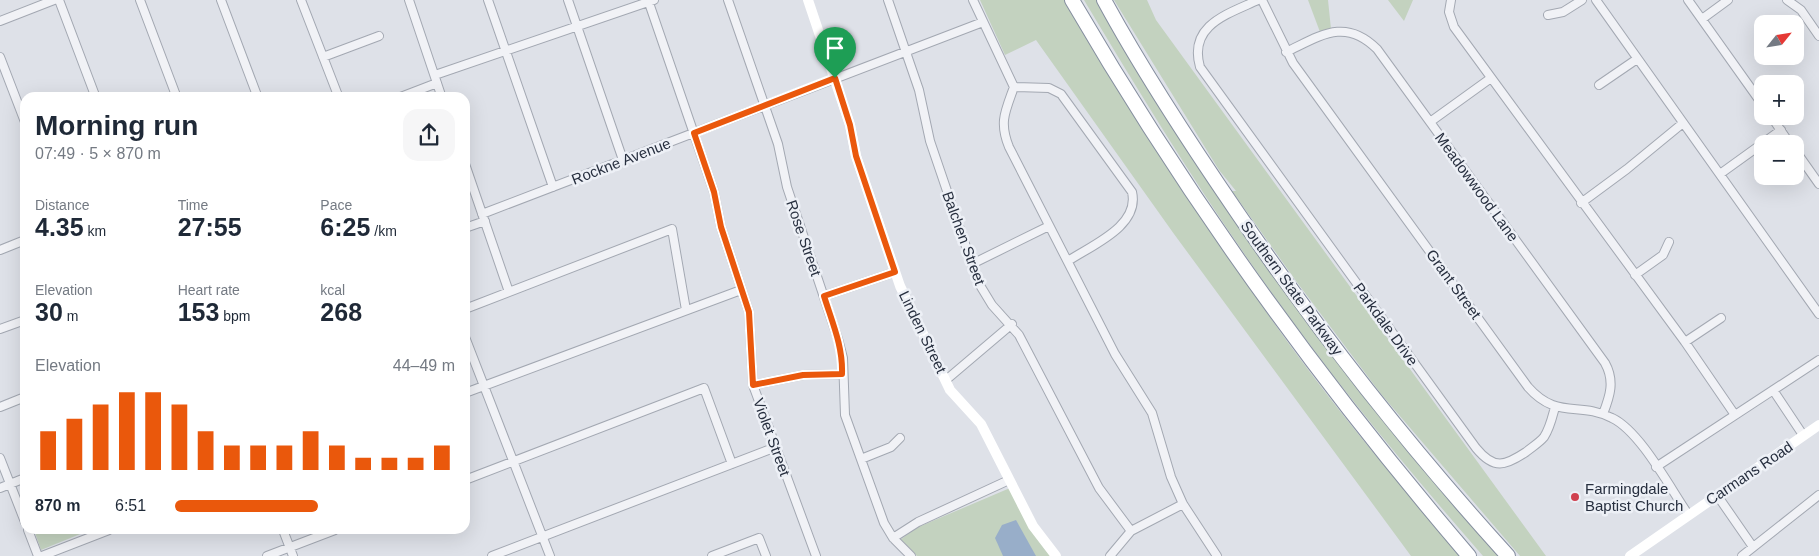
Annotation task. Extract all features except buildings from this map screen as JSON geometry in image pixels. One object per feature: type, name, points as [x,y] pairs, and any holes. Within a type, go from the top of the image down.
[{"type":"highway","name":"Southern State Parkway","points":[[1072,0],[1128,94],[1237,259],[1339,397],[1469,556]]},
{"type":"highway","name":"Southern State Parkway","points":[[1104,0],[1202,161],[1315,322],[1430,469],[1508,556]]},
{"type":"street","points":[[0,21],[54,0]]},
{"type":"street","points":[[59,0],[94,92]]},
{"type":"street","points":[[140,0],[175,92]]},
{"type":"street","points":[[221,0],[256,92]]},
{"type":"street","points":[[301,0],[337,92]]},
{"type":"street","points":[[409,0],[440,92]]},
{"type":"street","points":[[488,0],[553,187]]},
{"type":"street","points":[[568,0],[623,160]]},
{"type":"street","name":"Rose Street","points":[[728,0],[778,144],[787,187],[840,345],[843,358],[842,374],[845,415],[884,523],[893,538],[911,556]]},
{"type":"street","name":"Linden Street","points":[[808,0],[835,78],[850,125],[856,156],[895,272],[957,400],[981,424],[1033,526],[1056,556]]},
{"type":"street","name":"Balchen Street","points":[[888,0],[919,90],[930,141],[972,264],[986,297],[1012,324],[1028,350],[1099,488],[1132,531]]},
{"type":"street","points":[[973,0],[1014,87],[1003,115],[1004,134],[1114,354],[1152,413],[1172,477],[1184,504],[1217,556]]},
{"type":"street","name":"Grant Street","points":[[1260,0],[1286,52],[1528,387],[1536,396],[1555,407],[1603,414],[1626,427],[1688,514]]},
{"type":"street","name":"Parkdale Drive","points":[[1260,0],[1214,22],[1206,28],[1199,42],[1200,67],[1229,108],[1484,458],[1492,463],[1507,463],[1533,447],[1543,438],[1549,428],[1555,407]]},
{"type":"street","points":[[1451,0],[1449,12],[1454,27],[1581,203],[1685,342],[1735,415]]},
{"type":"street","points":[[1548,15],[1563,12],[1582,0]]},
{"type":"street","points":[[1596,0],[1819,314]]},
{"type":"street","points":[[1688,0],[1754,93]]},
{"type":"street","points":[[1702,19],[1728,0]]},
{"type":"street","points":[[1787,0],[1801,10],[1819,36]]},
{"type":"street","points":[[410,92],[436,79],[506,51],[650,1]]},
{"type":"street","name":"Violet Street","points":[[650,1],[714,192],[721,227],[749,312],[753,385],[816,556]]},
{"type":"street","name":"Rockne Avenue","points":[[470,225],[484,217],[553,187],[983,22]]},
{"type":"street","name":"Meadowwood Lane","points":[[1286,52],[1331,32],[1344,31],[1358,34],[1377,49],[1605,363],[1610,372],[1611,383],[1609,399],[1603,414]]},
{"type":"street","points":[[323,57],[379,36]]},
{"type":"street","points":[[0,57],[20,109]]},
{"type":"street","points":[[1599,85],[1637,59]]},
{"type":"street","points":[[1430,122],[1491,78]]},
{"type":"street","points":[[1014,87],[1049,88],[1061,94],[1132,192],[1133,206],[1127,220],[1068,261]]},
{"type":"street","points":[[1581,203],[1627,169],[1683,123]]},
{"type":"street","points":[[1777,125],[1784,135]]},
{"type":"street","points":[[1720,174],[1781,130]]},
{"type":"street","points":[[1804,163],[1819,184]]},
{"type":"street","points":[[470,178],[509,292]]},
{"type":"street","points":[[972,264],[1049,226]]},
{"type":"street","points":[[470,307],[672,229],[686,310]]},
{"type":"street","points":[[0,250],[20,242]]},
{"type":"street","points":[[1635,275],[1663,255],[1668,242]]},
{"type":"street","points":[[824,296],[895,272]]},
{"type":"street","points":[[470,391],[741,290]]},
{"type":"street","points":[[1685,342],[1721,318]]},
{"type":"street","points":[[0,329],[20,322]]},
{"type":"street","points":[[946,380],[1012,324]]},
{"type":"street","points":[[470,350],[550,556]]},
{"type":"street","points":[[1656,467],[1819,360]]},
{"type":"street","points":[[753,385],[803,375],[842,374]]},
{"type":"street","points":[[470,478],[704,388],[732,464]]},
{"type":"street","points":[[1773,390],[1803,436]]},
{"type":"street","points":[[0,407],[20,399]]},
{"type":"street","name":"Carmans Road","points":[[1630,556],[1819,425]]},
{"type":"street","points":[[861,459],[891,447],[900,438]]},
{"type":"street","points":[[492,556],[776,447]]},
{"type":"street","points":[[0,458],[20,509]]},
{"type":"street","points":[[0,488],[20,480]]},
{"type":"street","points":[[893,538],[918,522],[1009,480]]},
{"type":"street","points":[[1717,495],[1753,547]]},
{"type":"street","points":[[1742,556],[1819,495]]},
{"type":"street","points":[[1110,556],[1132,531],[1184,504]]},
{"type":"street","points":[[30,534],[40,556],[98,534]]},
{"type":"street","points":[[285,534],[294,556]]},
{"type":"street","points":[[267,556],[324,534]]},
{"type":"street","points":[[712,556],[759,538],[766,556]]},
{"type":"green space","points":[[980,0],[1065,0],[1204,220],[1262,306],[1333,402],[1418,506],[1462,556],[1411,556],[1174,234],[1036,40],[1005,55]]},
{"type":"green space","points":[[1084,0],[1098,0],[1209,179],[1503,556],[1483,556],[1333,376],[1250,262],[1207,198],[1144,100]]},
{"type":"green space","points":[[1114,0],[1147,0],[1156,20],[1546,556],[1520,556],[1381,394],[1296,281],[1232,191],[1236,191],[1219,170]]},
{"type":"green space","points":[[1308,0],[1328,0],[1331,29],[1320,32]]},
{"type":"green space","points":[[1388,0],[1413,0],[1404,21]]},
{"type":"green space","points":[[1010,488],[1044,548],[1051,556],[917,556],[900,540],[916,528]]},
{"type":"green space","points":[[35,534],[80,534],[41,550]]},
{"type":"water","points":[[1016,520],[1036,556],[1003,556],[995,538],[1002,525]]},
{"type":"place","name":"Farmingdale Baptist Church","points":[[1575,497]]},
{"type":"route","points":[[835,78],[850,125],[856,156],[895,272],[824,296],[843,358],[842,374],[803,375],[753,385],[751,378],[749,312],[721,227],[714,192],[694,133],[835,78]]}]
